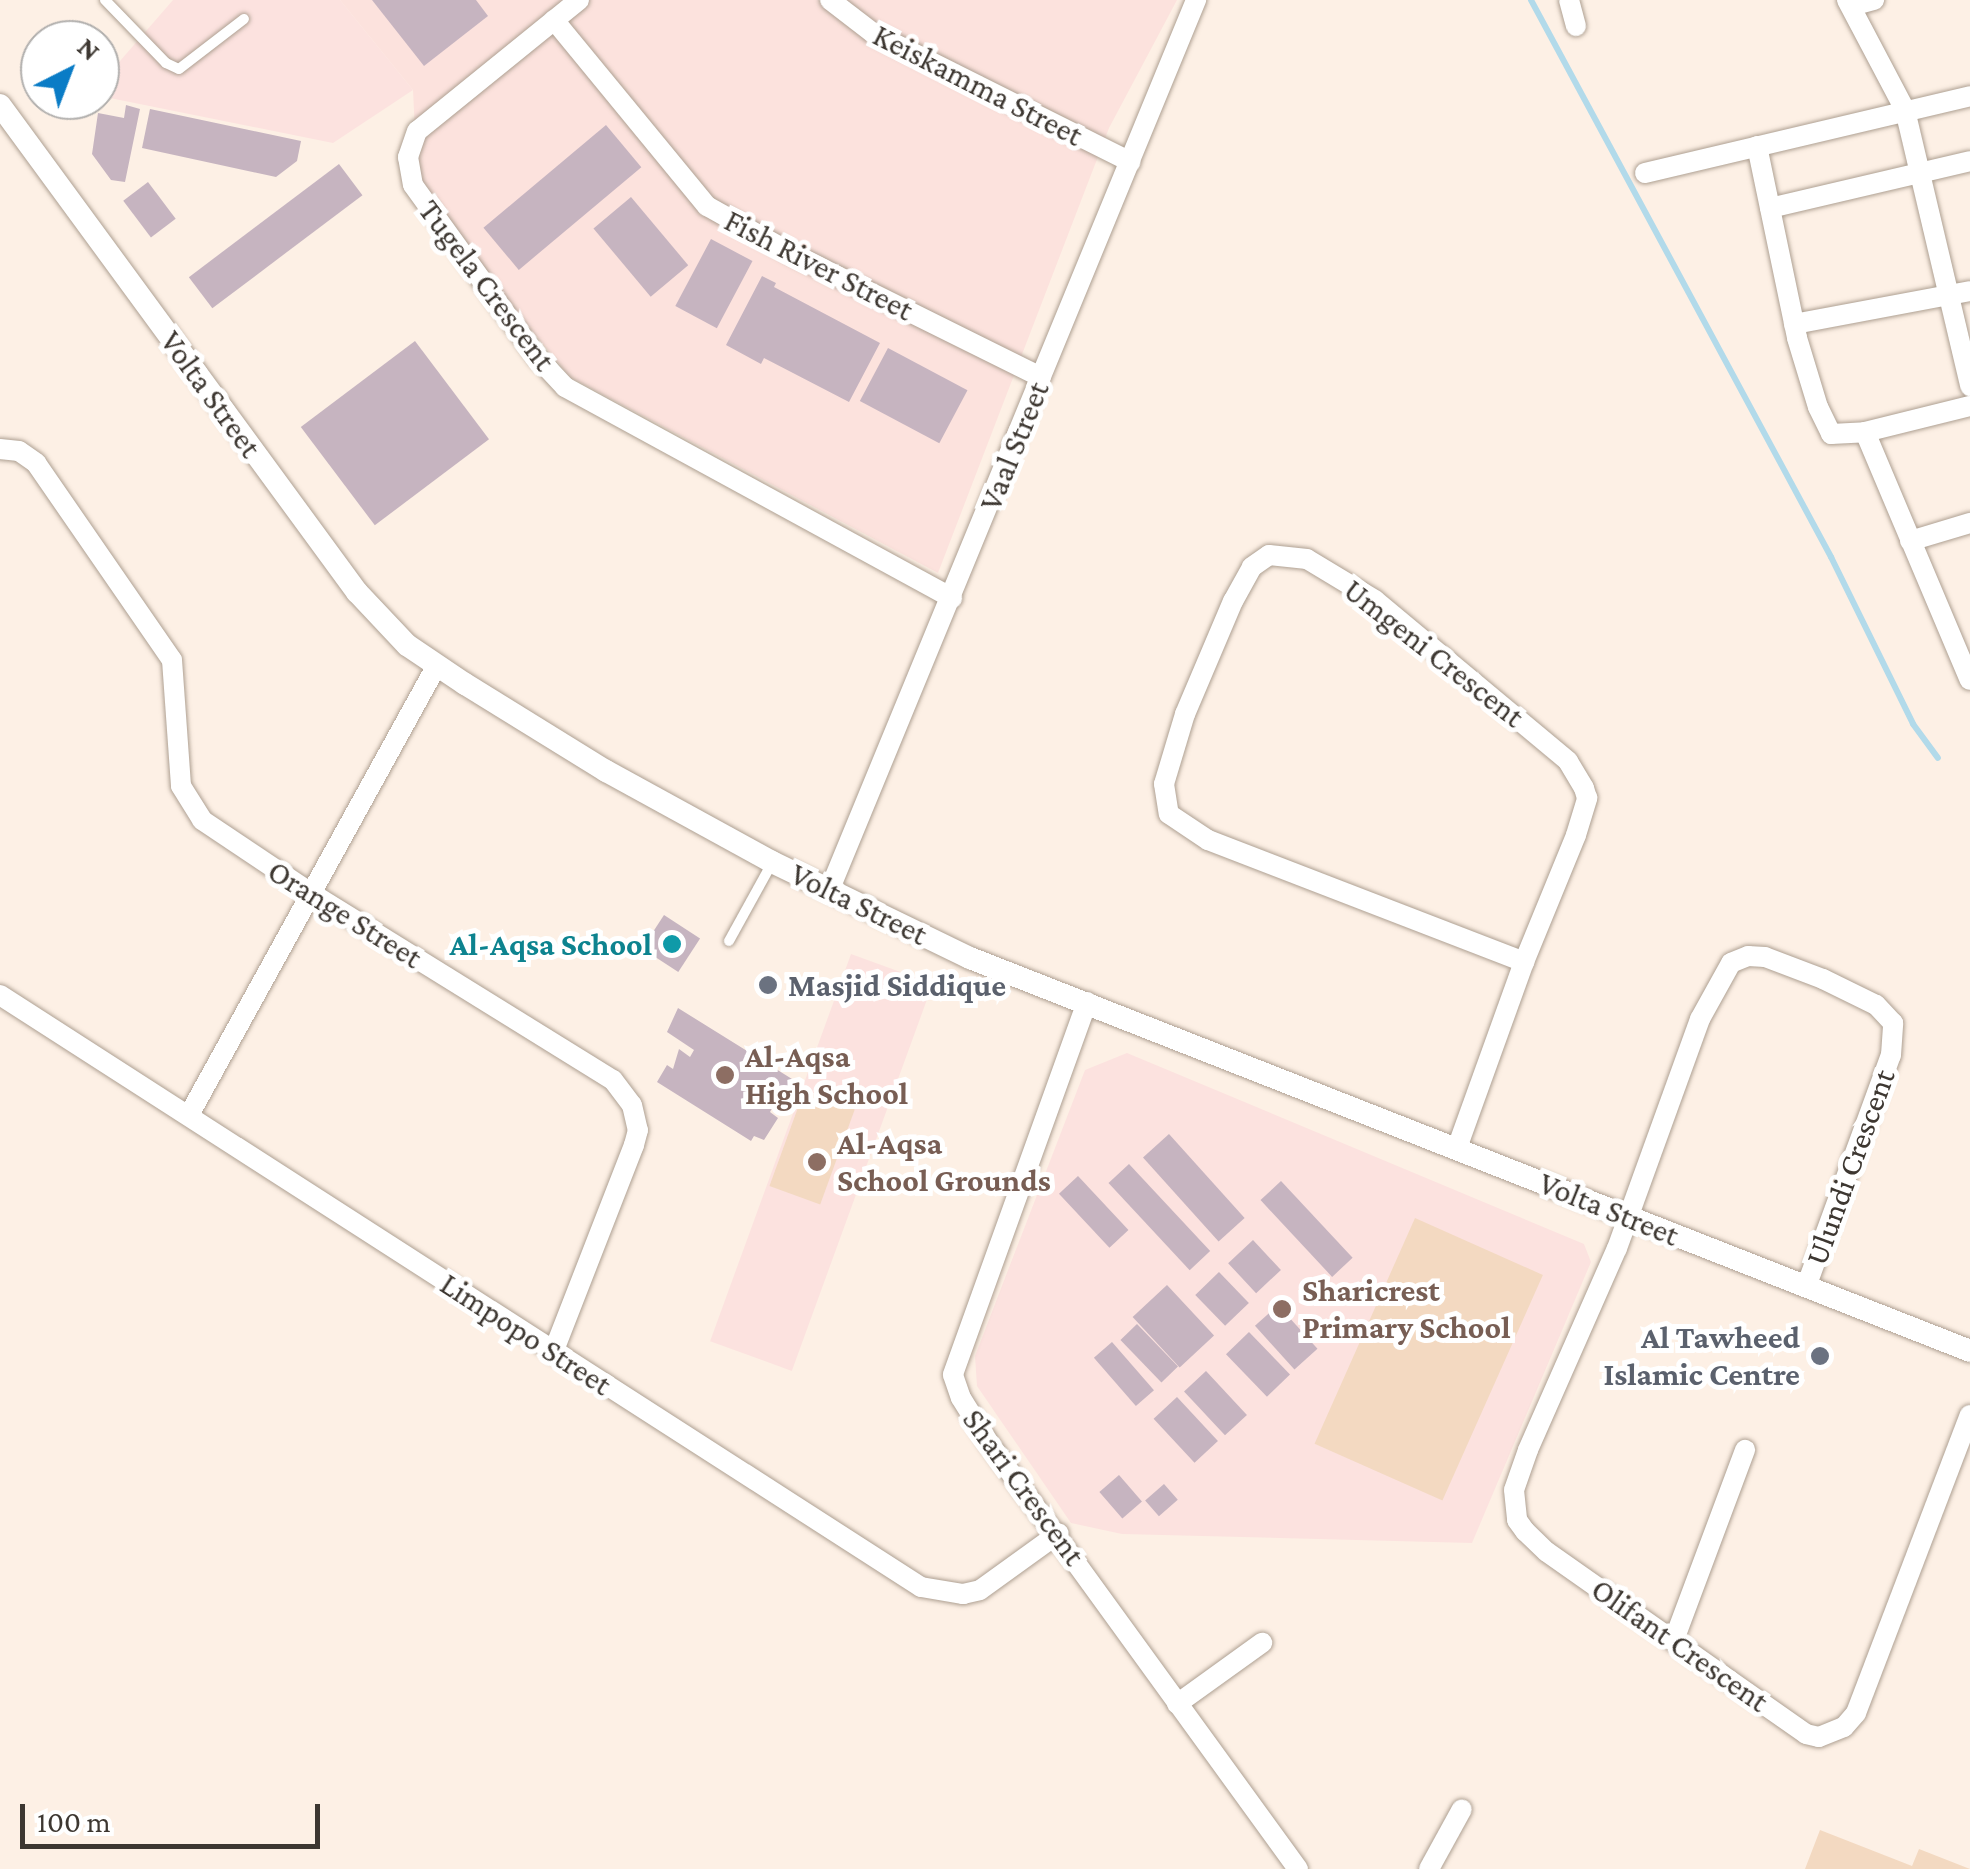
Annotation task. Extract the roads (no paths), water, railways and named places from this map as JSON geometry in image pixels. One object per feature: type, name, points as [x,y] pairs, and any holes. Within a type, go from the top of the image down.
[{"type":"street","name":"Tugela Crescent","points":[[579,0],[416,131],[408,157],[413,185],[538,358],[565,388],[952,598]]},
{"type":"street","name":"Keiskamma Street","points":[[830,0],[874,33],[1131,162]]},
{"type":"street","name":"Vaal Street","points":[[829,891],[1196,0]]},
{"type":"street","points":[[1569,0],[1576,26]]},
{"type":"street","points":[[1874,0],[1849,3],[1905,110],[1970,386]]},
{"type":"street","name":"Fish River Street","points":[[554,20],[707,206],[791,253],[1041,377]]},
{"type":"street","points":[[1645,173],[1970,96]]},
{"type":"street","name":"Volta Street","points":[[0,105],[357,592],[393,632],[437,665],[606,772],[772,862],[970,958],[1970,1350]]},
{"type":"street","points":[[1757,146],[1794,324],[1826,427],[1838,437],[1970,406]]},
{"type":"street","points":[[1770,208],[1970,162]]},
{"type":"street","points":[[1794,324],[1970,291]]},
{"type":"street","points":[[1865,432],[1910,541],[1961,630],[1970,680]]},
{"type":"street","name":"Orange Street","points":[[4,448],[27,454],[36,463],[172,660],[177,764],[191,806],[213,830],[613,1080],[632,1105],[638,1130],[634,1145],[553,1352]]},
{"type":"street","points":[[1910,541],[1970,523]]},
{"type":"street","name":"Umgeni Crescent","points":[[1457,1148],[1524,962],[1583,818],[1587,798],[1568,760],[1375,600],[1307,559],[1269,555],[1252,568],[1233,601],[1185,714],[1164,784],[1169,814],[1208,840],[1524,962]]},
{"type":"street","points":[[190,1115],[437,665]]},
{"type":"street","name":"Ulundi Crescent","points":[[1628,1216],[1700,1018],[1732,963],[1748,956],[1765,957],[1823,979],[1876,1005],[1893,1023],[1894,1038],[1806,1287]]},
{"type":"street","name":"Limpopo Street","points":[[0,994],[922,1587],[963,1594],[980,1590],[1058,1533]]},
{"type":"street","name":"Shari Crescent","points":[[1088,1002],[952,1375],[982,1431],[1298,1869]]},
{"type":"street","name":"Olifant Crescent","points":[[1628,1216],[1528,1450],[1514,1490],[1516,1511],[1525,1531],[1548,1552],[1806,1734],[1819,1737],[1844,1727],[1856,1713],[1970,1416]]},
{"type":"street","points":[[1674,1640],[1745,1450]]},
{"type":"street","points":[[1177,1704],[1262,1643]]},
{"type":"street","points":[[1429,1869],[1462,1810]]},
{"type":"lane","points":[[105,0],[166,63],[179,69],[244,18]]},
{"type":"lane","points":[[729,941],[772,862]]},
{"type":"waterway","points":[[1531,0],[1831,557],[1913,724],[1938,758]]},
{"type":"place","name":"Al-Aqsa School","points":[[672,944]]},
{"type":"place","name":"Masjid Siddique","points":[[768,985]]},
{"type":"place","name":"Al-Aqsa High School","points":[[725,1075]]},
{"type":"place","name":"Al-Aqsa School Grounds","points":[[817,1162]]},
{"type":"place","name":"Sharicrest Primary School","points":[[1282,1309]]},
{"type":"place","name":"Al Tawheed Islamic Centre","points":[[1820,1356]]}]
